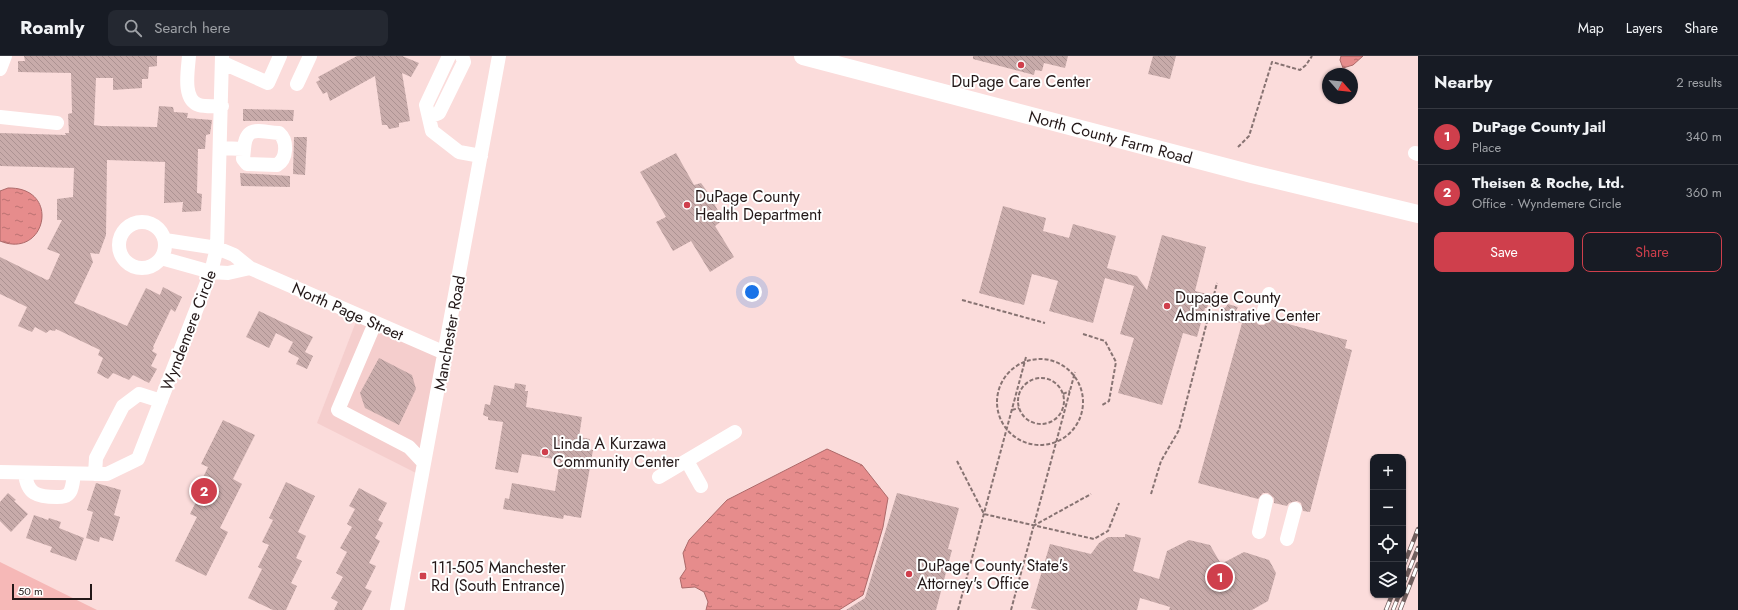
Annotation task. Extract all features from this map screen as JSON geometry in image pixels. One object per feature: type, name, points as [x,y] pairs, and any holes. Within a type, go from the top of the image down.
[{"type":"main road","name":"North County Farm Road","points":[[803,56],[1252,174],[1418,214]]},
{"type":"street","points":[[0,69],[5,56]]},
{"type":"street","points":[[189,56],[188,95],[192,102],[200,106],[222,106]]},
{"type":"street","points":[[222,59],[268,82],[280,56]]},
{"type":"street","points":[[297,84],[310,56]]},
{"type":"street","points":[[449,56],[426,105],[430,124],[459,152],[481,156]]},
{"type":"street","points":[[430,124],[439,113],[464,62],[462,56]]},
{"type":"street","name":"Manchester Road","points":[[397,610],[499,56]]},
{"type":"street","name":"Wyndemere Circle","points":[[0,472],[107,474],[138,459],[212,272],[218,248],[222,59]]},
{"type":"street","points":[[0,117],[57,123]]},
{"type":"street","points":[[220,148],[244,149]]},
{"type":"street","points":[[138,222],[146,222],[155,226],[161,232],[165,240],[165,250],[162,258],[147,268],[138,268],[129,265],[119,250],[119,241],[123,232],[129,226],[138,222]]},
{"type":"street","name":"North Page Street","points":[[165,240],[218,248],[234,254],[250,268],[445,353]]},
{"type":"street","points":[[162,258],[212,272],[228,273],[250,268]]},
{"type":"street","points":[[1262,317],[1269,294]]},
{"type":"street","points":[[375,323],[338,410],[409,447],[424,463]]},
{"type":"street","points":[[95,474],[96,458],[123,406],[139,394],[161,401]]},
{"type":"street","points":[[659,477],[735,432]]},
{"type":"street","points":[[409,447],[429,439]]},
{"type":"street","points":[[687,461],[701,486]]},
{"type":"street","points":[[25,473],[29,488],[42,497],[64,497],[68,495],[72,487],[74,474]]},
{"type":"street","points":[[1259,532],[1266,501]]},
{"type":"street","points":[[1287,539],[1295,509]]},
{"type":"path","points":[[1238,147],[1249,136],[1272,62],[1300,70],[1306,65],[1312,56]]},
{"type":"path","points":[[1151,494],[1161,461],[1179,430],[1217,284]]},
{"type":"path","points":[[962,300],[1046,323]]},
{"type":"path","points":[[1083,334],[1105,341],[1116,362],[1109,401],[1102,405]]},
{"type":"path","points":[[958,610],[1026,357]]},
{"type":"path","points":[[1034,359],[1049,359],[1063,365],[1074,376],[1081,390],[1083,405],[1075,427],[1069,433],[1056,442],[1041,445],[1019,440],[1006,430],[997,407],[998,390],[1006,375],[1012,369],[1025,361],[1034,359]]},
{"type":"path","points":[[1010,610],[1056,442],[1064,407],[1075,372]]},
{"type":"path","points":[[1020,379],[1026,384]]},
{"type":"path","points":[[1034,379],[1047,379],[1058,386],[1063,394],[1064,407],[1056,418],[1047,423],[1034,423],[1023,416],[1019,408],[1017,395],[1026,384],[1034,379]]},
{"type":"path","points":[[1063,394],[1070,391]]},
{"type":"path","points":[[1012,410],[1019,408]]},
{"type":"path","points":[[1056,418],[1061,423]]},
{"type":"path","points":[[957,461],[984,514],[1094,539],[1108,531],[1119,502]]},
{"type":"path","points":[[1033,526],[1091,494]]},
{"type":"shaded area","points":[[357,319],[440,355],[416,473],[317,423]]},
{"type":"shaded area","points":[[0,562],[97,610],[0,610]]},
{"type":"water","points":[[1341,56],[1363,56],[1353,65],[1343,68],[1340,60]]},
{"type":"water","points":[[8,188],[25,191],[36,199],[41,209],[42,221],[37,232],[28,241],[16,244],[0,241],[0,191]]},
{"type":"water","points":[[827,449],[862,465],[888,498],[883,527],[863,595],[839,610],[706,610],[708,602],[704,592],[695,587],[682,588],[680,578],[686,569],[683,553],[689,540],[727,500]]},
{"type":"building","points":[[24,56],[157,56],[157,66],[149,67],[148,79],[142,79],[142,88],[113,90],[113,78],[96,78],[94,125],[157,127],[159,106],[173,107],[174,112],[188,113],[187,118],[212,120],[210,134],[206,135],[205,149],[198,149],[197,193],[202,194],[201,211],[182,212],[183,202],[164,203],[165,162],[107,160],[106,235],[99,254],[90,253],[93,262],[74,303],[127,326],[146,288],[160,295],[163,287],[182,297],[175,312],[171,309],[153,347],[154,348],[152,351],[157,354],[151,366],[157,369],[149,383],[133,375],[129,380],[113,373],[108,379],[97,373],[103,358],[98,355],[100,350],[56,329],[55,331],[50,330],[46,333],[35,327],[32,332],[18,326],[27,307],[0,294],[0,257],[47,280],[49,279],[60,254],[47,249],[62,220],[57,220],[57,199],[73,197],[74,168],[0,166],[0,133],[66,135],[65,133],[69,133],[68,114],[72,113],[71,73],[18,72],[18,61],[25,61]]},
{"type":"building","points":[[357,56],[402,56],[419,63],[411,77],[402,73],[410,121],[399,123],[399,127],[389,129],[387,125],[382,125],[375,76],[330,101],[327,92],[323,94],[316,82],[320,80],[318,77]]},
{"type":"building","name":"DuPage Care Center","points":[[973,56],[1068,56],[1065,68],[1044,63],[1042,71],[1035,70],[1034,75],[973,59]]},
{"type":"building","points":[[1153,56],[1176,56],[1170,79],[1148,74]]},
{"type":"building","points":[[243,109],[294,110],[293,121],[243,121]]},
{"type":"building","points":[[294,137],[307,137],[305,175],[293,174]]},
{"type":"building","name":"DuPage County Health Department","points":[[676,153],[694,185],[701,183],[709,194],[723,220],[715,226],[734,257],[710,272],[691,241],[673,251],[656,222],[666,217],[640,172]]},
{"type":"building","points":[[240,173],[290,176],[290,187],[241,186]]},
{"type":"building","name":"Dupage County Administrative Center","points":[[1003,206],[1046,218],[1043,231],[1069,238],[1073,224],[1116,236],[1107,268],[1137,276],[1147,290],[1162,235],[1206,247],[1195,291],[1211,295],[1207,308],[1205,308],[1197,337],[1183,333],[1162,405],[1118,393],[1134,338],[1120,334],[1134,286],[1105,278],[1093,323],[1049,311],[1058,281],[1032,274],[1024,305],[979,293]]},
{"type":"building","points":[[1228,304],[1238,307],[1236,311],[1254,315],[1256,322],[1259,325],[1264,325],[1270,319],[1347,340],[1345,348],[1352,350],[1310,512],[1303,511],[1301,503],[1297,501],[1289,503],[1287,506],[1274,503],[1274,498],[1268,493],[1263,493],[1258,499],[1198,483],[1242,323],[1224,319],[1222,307],[1225,308]]},
{"type":"building","points":[[259,311],[313,337],[305,352],[313,356],[307,369],[296,364],[299,358],[288,352],[293,342],[276,333],[269,348],[246,337]]},
{"type":"building","points":[[379,358],[412,375],[416,389],[399,425],[365,408],[360,393]]},
{"type":"building","name":"Linda A Kurzawa Community Center","points":[[515,383],[526,385],[525,391],[528,391],[526,407],[582,417],[579,437],[590,439],[588,449],[593,450],[581,518],[564,515],[563,519],[503,509],[505,498],[509,499],[512,483],[555,491],[560,460],[522,454],[518,473],[495,469],[503,422],[488,420],[488,417],[483,415],[485,404],[490,405],[494,385],[514,389]]},
{"type":"building","points":[[223,420],[255,435],[233,479],[242,484],[220,528],[228,532],[206,576],[175,561],[197,517],[190,514],[201,492],[197,490],[208,467],[201,464]]},
{"type":"building","points":[[286,482],[315,496],[298,532],[306,536],[296,558],[302,561],[291,583],[297,586],[286,610],[273,610],[248,598],[262,569],[258,567],[269,545],[262,542],[273,520],[269,518]]},
{"type":"building","points":[[96,483],[121,490],[114,515],[120,517],[113,541],[100,537],[99,542],[86,538],[93,512],[87,510]]},
{"type":"building","points":[[359,488],[387,503],[378,520],[383,523],[375,538],[380,541],[369,563],[376,566],[365,588],[372,591],[362,610],[334,610],[338,602],[331,598],[343,577],[336,573],[347,552],[340,548],[352,527],[347,524],[355,509],[349,506]]},
{"type":"building","points":[[8,493],[28,514],[11,532],[0,521],[0,502]]},
{"type":"building","name":"DuPage County State's Attorney's Office","points":[[897,493],[959,508],[948,549],[952,550],[936,610],[846,610],[865,598]]},
{"type":"building","points":[[34,515],[48,520],[49,518],[61,522],[59,528],[84,538],[76,561],[50,552],[52,547],[26,538]]},
{"type":"building","points":[[1125,534],[1141,538],[1133,571],[1159,579],[1167,551],[1189,540],[1210,545],[1221,564],[1244,552],[1269,560],[1276,573],[1268,601],[1252,610],[1169,610],[1170,607],[1140,598],[1137,610],[1038,610],[1031,608],[1050,544],[1091,554],[1099,543],[1108,537],[1125,537]]},
{"type":"railway","points":[[1405,562],[1418,529]]},
{"type":"railway","points":[[1406,578],[1418,548]]},
{"type":"railway","points":[[1400,610],[1418,564]]},
{"type":"railway","points":[[1386,610],[1391,598]]},
{"type":"railway","points":[[1393,610],[1398,598]]},
{"type":"place","name":"DuPage Care Center","points":[[1021,65]]},
{"type":"place","name":"DuPage County Health Department","points":[[687,205]]},
{"type":"place","name":"Dupage County Administrative Center","points":[[1167,306]]},
{"type":"place","name":"Linda A Kurzawa Community Center","points":[[545,452]]},
{"type":"place","name":"Theisen & Roche, Ltd.","points":[[204,491]]},
{"type":"place","name":"DuPage County State's Attorney's Office","points":[[909,574]]},
{"type":"place","name":"111-505 Manchester Rd (South Entrance)","points":[[423,576]]},
{"type":"place","name":"DuPage County Jail","points":[[1220,577]]}]
